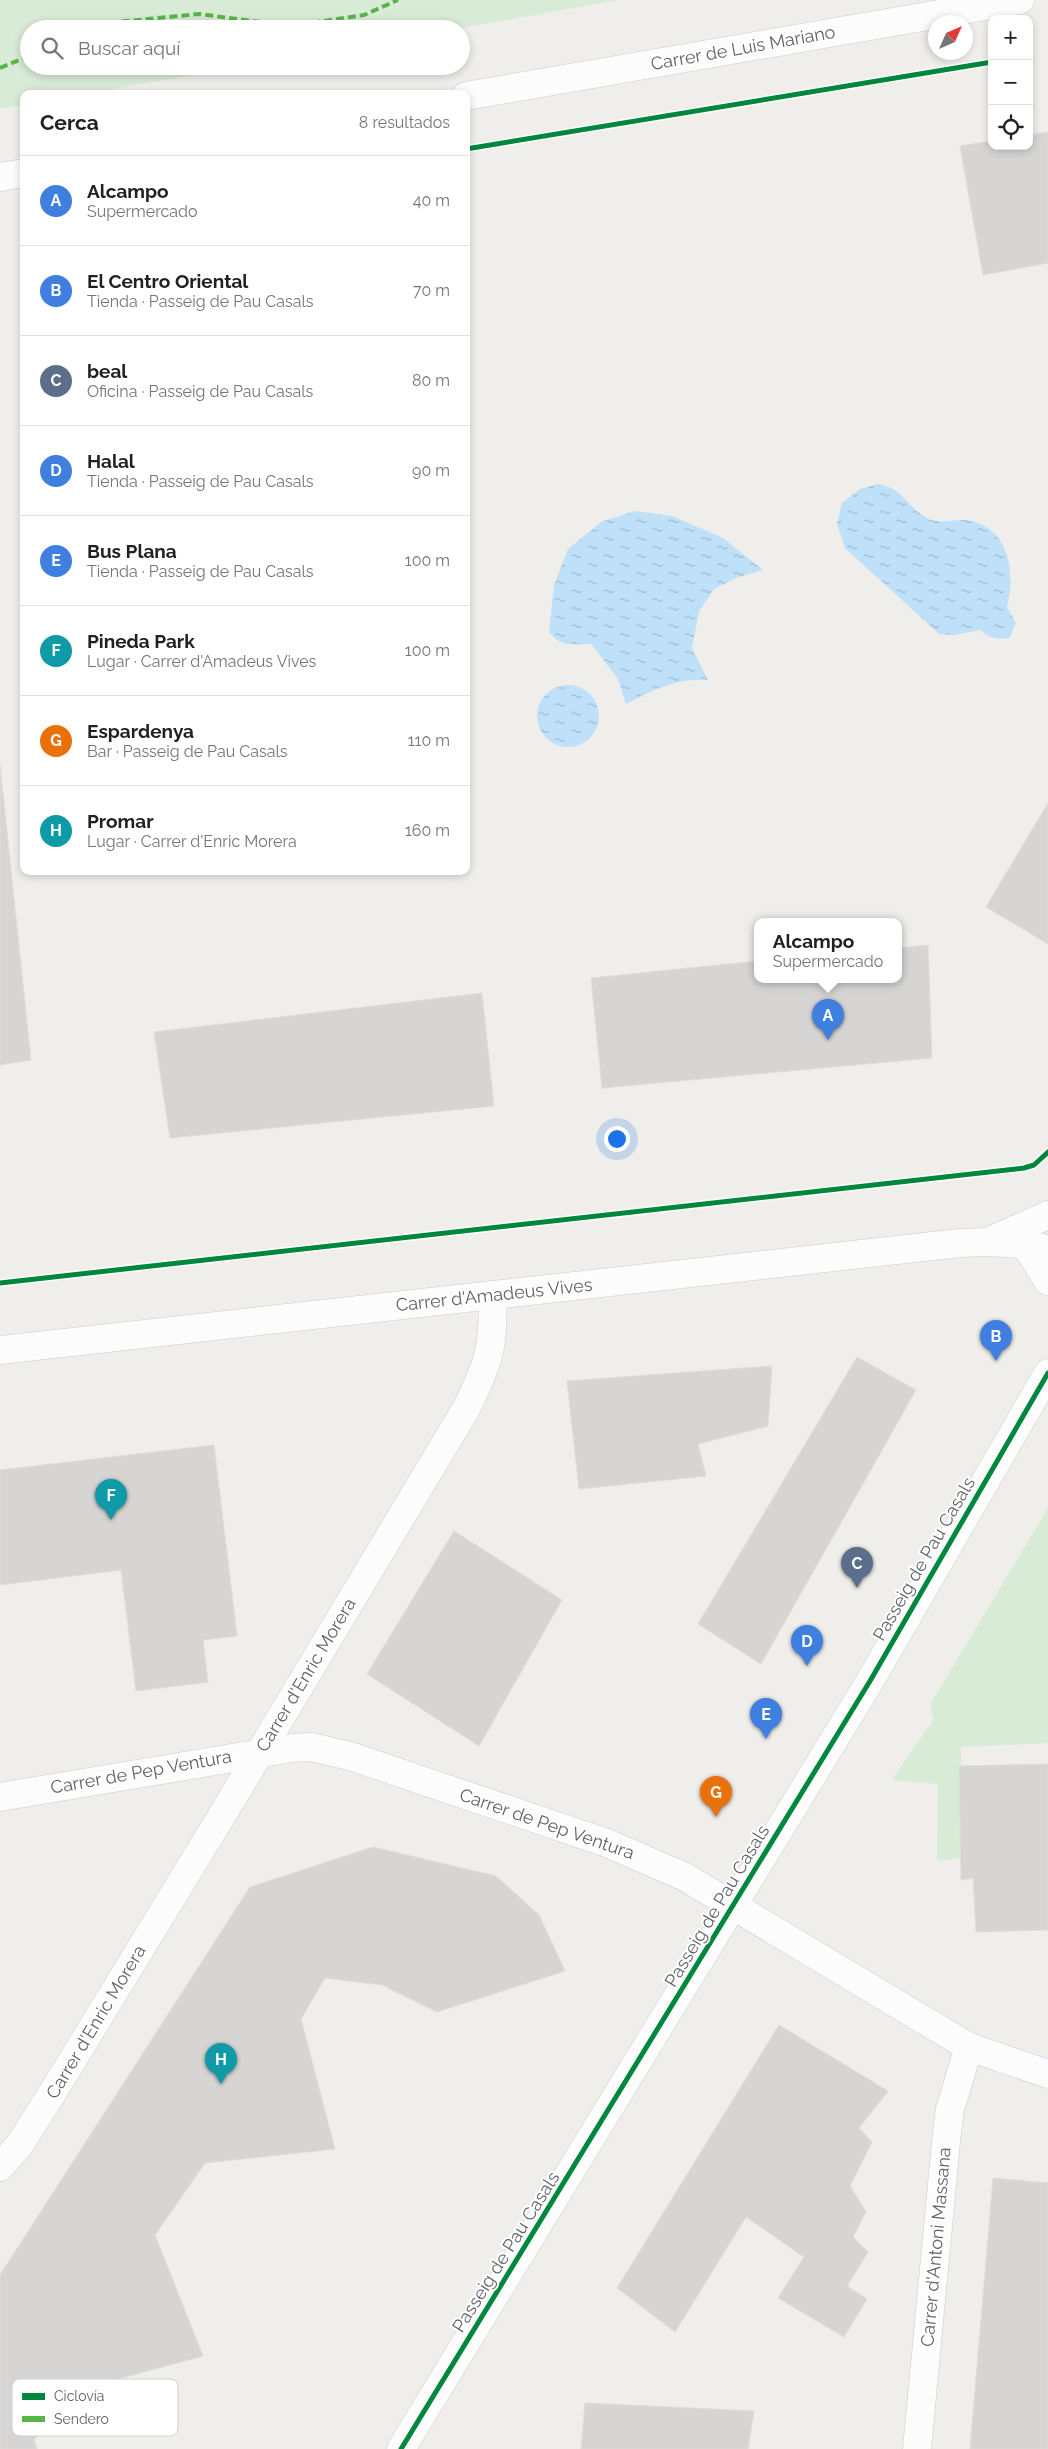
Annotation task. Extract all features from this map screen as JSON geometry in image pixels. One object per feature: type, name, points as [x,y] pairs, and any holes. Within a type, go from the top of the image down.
[{"type":"street","name":"Carrer de Luis Mariano","points":[[470,95],[1020,0]]},
{"type":"street","points":[[0,177],[20,174]]},
{"type":"street","name":"Carrer d'Amadeus Vives","points":[[988,1241],[1048,1215]]},
{"type":"street","name":"Carrer d'Amadeus Vives","points":[[0,1350],[988,1241],[1036,1246],[1048,1280]]},
{"type":"street","name":"Carrer d'Enric Morera","points":[[0,2167],[36,2120],[260,1752],[473,1395],[487,1363],[492,1345],[492,1295]]},
{"type":"street","name":"Passeig de Pau Casals","points":[[401,2449],[870,1681],[1048,1372]]},
{"type":"street","name":"Carrer de Pep Ventura","points":[[0,1796],[260,1752],[311,1747],[350,1756],[607,1843],[685,1877],[780,1936],[969,2047],[1048,2074]]},
{"type":"street","name":"Carrer d'Antoni Massana","points":[[917,2449],[950,2109],[969,2047]]},
{"type":"green space","points":[[0,0],[619,0],[470,26],[470,20],[20,20],[20,75],[192,75],[108,90],[20,90],[20,106],[0,109]]},
{"type":"green space","points":[[1048,1508],[1048,1743],[961,1747],[963,1858],[937,1861],[938,1784],[892,1780],[934,1719],[930,1705]]},
{"type":"water","points":[[878,484],[895,490],[914,509],[927,518],[936,521],[965,520],[980,524],[1000,540],[1006,552],[1009,565],[1010,593],[1007,607],[1016,623],[1009,638],[993,638],[980,630],[954,635],[939,634],[845,548],[837,524],[842,503],[860,489]]},
{"type":"water","points":[[635,511],[672,516],[723,538],[763,570],[736,578],[714,589],[699,611],[692,648],[708,680],[676,683],[626,704],[618,679],[591,644],[563,643],[558,641],[549,632],[554,585],[568,549],[601,522]]},
{"type":"water","points":[[562,685],[574,685],[590,694],[597,704],[599,716],[597,728],[590,738],[574,747],[562,747],[551,742],[542,733],[537,722],[537,710],[542,699],[551,690]]},
{"type":"building","points":[[1048,132],[1048,263],[983,275],[960,146],[988,142],[988,150],[1033,150],[1033,134]]},
{"type":"building","points":[[0,765],[31,1060],[0,1065]]},
{"type":"building","points":[[1048,803],[1048,944],[986,907]]},
{"type":"building","points":[[928,945],[932,1058],[602,1088],[591,978],[754,961],[754,983],[902,983],[902,948]]},
{"type":"building","points":[[482,993],[494,1106],[170,1138],[154,1032]]},
{"type":"building","points":[[857,1357],[916,1390],[761,1664],[698,1624]]},
{"type":"building","points":[[772,1366],[768,1426],[698,1444],[706,1476],[579,1489],[567,1381]]},
{"type":"building","points":[[214,1445],[237,1636],[203,1640],[208,1682],[136,1691],[121,1570],[0,1585],[0,1470]]},
{"type":"building","points":[[454,1531],[562,1600],[479,1746],[367,1674]]},
{"type":"building","points":[[1048,1764],[1048,1930],[976,1932],[973,1878],[961,1880],[959,1766]]},
{"type":"building","points":[[373,1847],[496,1876],[539,1915],[565,1971],[437,2012],[382,1985],[325,1978],[301,2019],[335,2149],[205,2163],[155,2235],[203,2356],[118,2379],[12,2379],[12,2436],[37,2436],[34,2440],[37,2449],[0,2449],[0,2275],[250,1887]]},
{"type":"building","points":[[779,2025],[888,2091],[859,2128],[872,2142],[850,2186],[866,2212],[853,2237],[868,2252],[847,2286],[867,2299],[844,2337],[778,2298],[804,2257],[746,2217],[675,2332],[617,2288]]},
{"type":"building","points":[[993,2178],[1048,2183],[1048,2449],[970,2449]]},
{"type":"building","points":[[585,2403],[754,2411],[748,2449],[581,2449]]},
{"type":"marked path","points":[[331,20],[364,15],[398,0]]},
{"type":"marked path","points":[[138,20],[199,14],[245,20]]},
{"type":"marked path","points":[[0,68],[20,60]]},
{"type":"cycle path","points":[[470,148],[988,63]]},
{"type":"cycle path","points":[[0,1283],[1024,1168],[1034,1165],[1048,1152]]},
{"type":"cycle path","points":[[401,2449],[870,1681],[1048,1373]]},
{"type":"place","name":"Alcampo","points":[[828,1040]]},
{"type":"place","name":"El Centro Oriental","points":[[996,1361]]},
{"type":"place","name":"Pineda Park","points":[[111,1520]]},
{"type":"place","name":"beal","points":[[857,1588]]},
{"type":"place","name":"Halal","points":[[807,1666]]},
{"type":"place","name":"Bus Plana","points":[[766,1739]]},
{"type":"place","name":"Espardenya","points":[[716,1817]]},
{"type":"place","name":"Promar","points":[[221,2084]]}]
